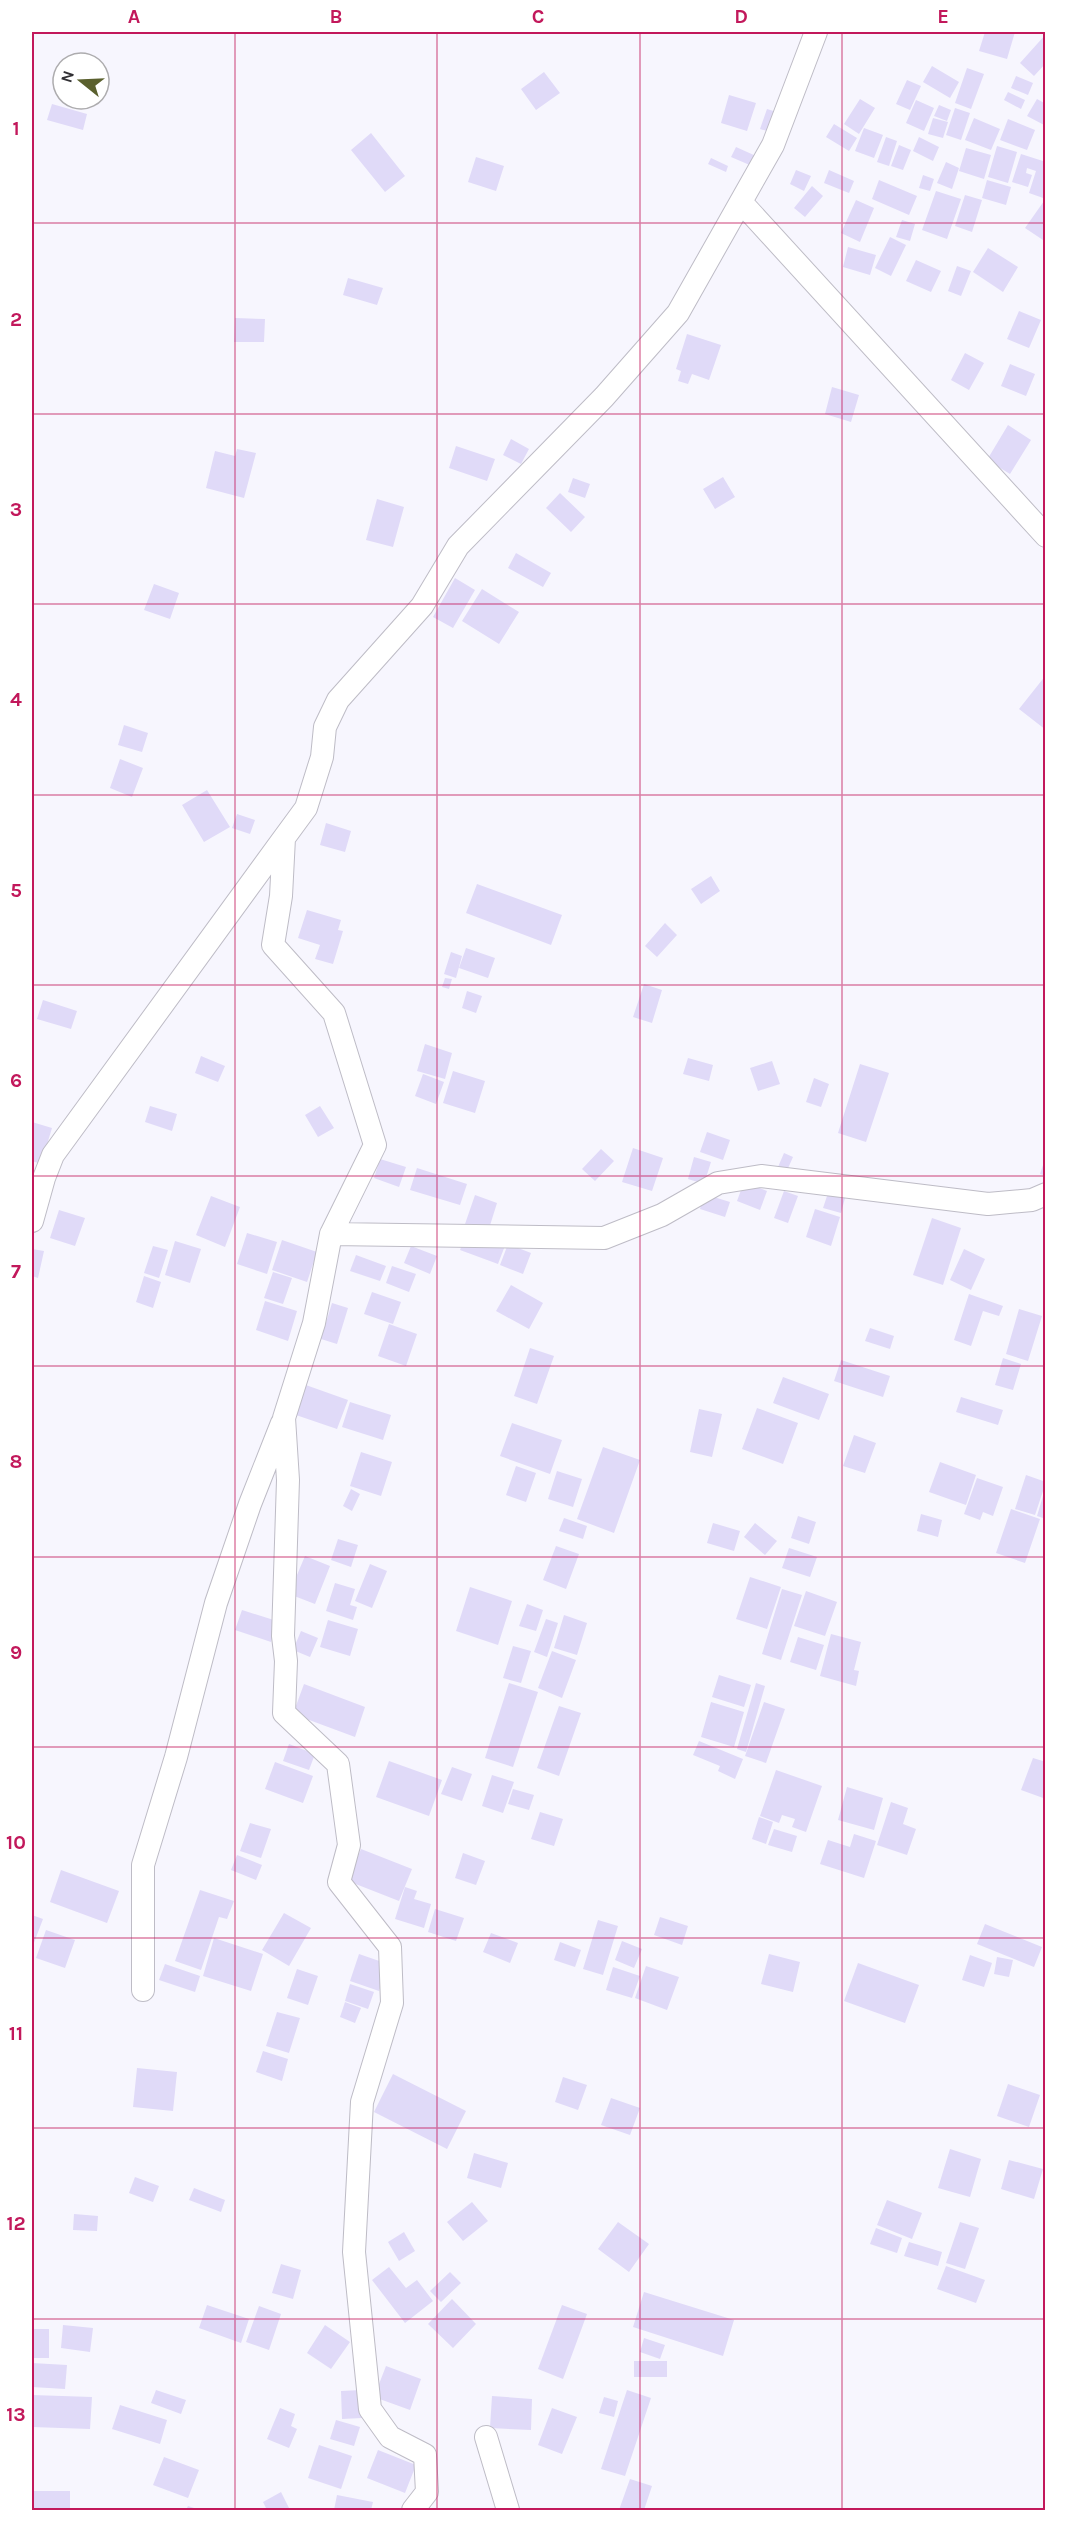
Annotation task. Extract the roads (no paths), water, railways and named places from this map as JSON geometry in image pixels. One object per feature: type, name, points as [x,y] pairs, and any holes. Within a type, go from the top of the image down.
[{"type":"street","points":[[32,1221],[53,1155],[306,808],[322,757],[325,727],[338,700],[422,606],[458,546],[604,397],[678,312],[773,145],[816,32]]},
{"type":"street","points":[[741,202],[1046,536]]},
{"type":"street","points":[[143,1990],[143,1865],[176,1757],[216,1603],[250,1504],[284,1418],[314,1323],[331,1234],[375,1145],[334,1013],[273,945],[281,896],[284,838]]},
{"type":"street","points":[[331,1234],[604,1238],[662,1215],[718,1183],[762,1176],[988,1204],[1032,1200],[1046,1194]]},
{"type":"street","points":[[284,1418],[288,1480],[283,1636],[286,1661],[284,1713],[338,1764],[349,1845],[339,1882],[390,1947],[392,2003],[362,2102],[354,2252],[370,2409],[390,2437],[425,2455],[427,2492],[413,2511]]},
{"type":"street","points":[[486,2437],[508,2511]]}]
